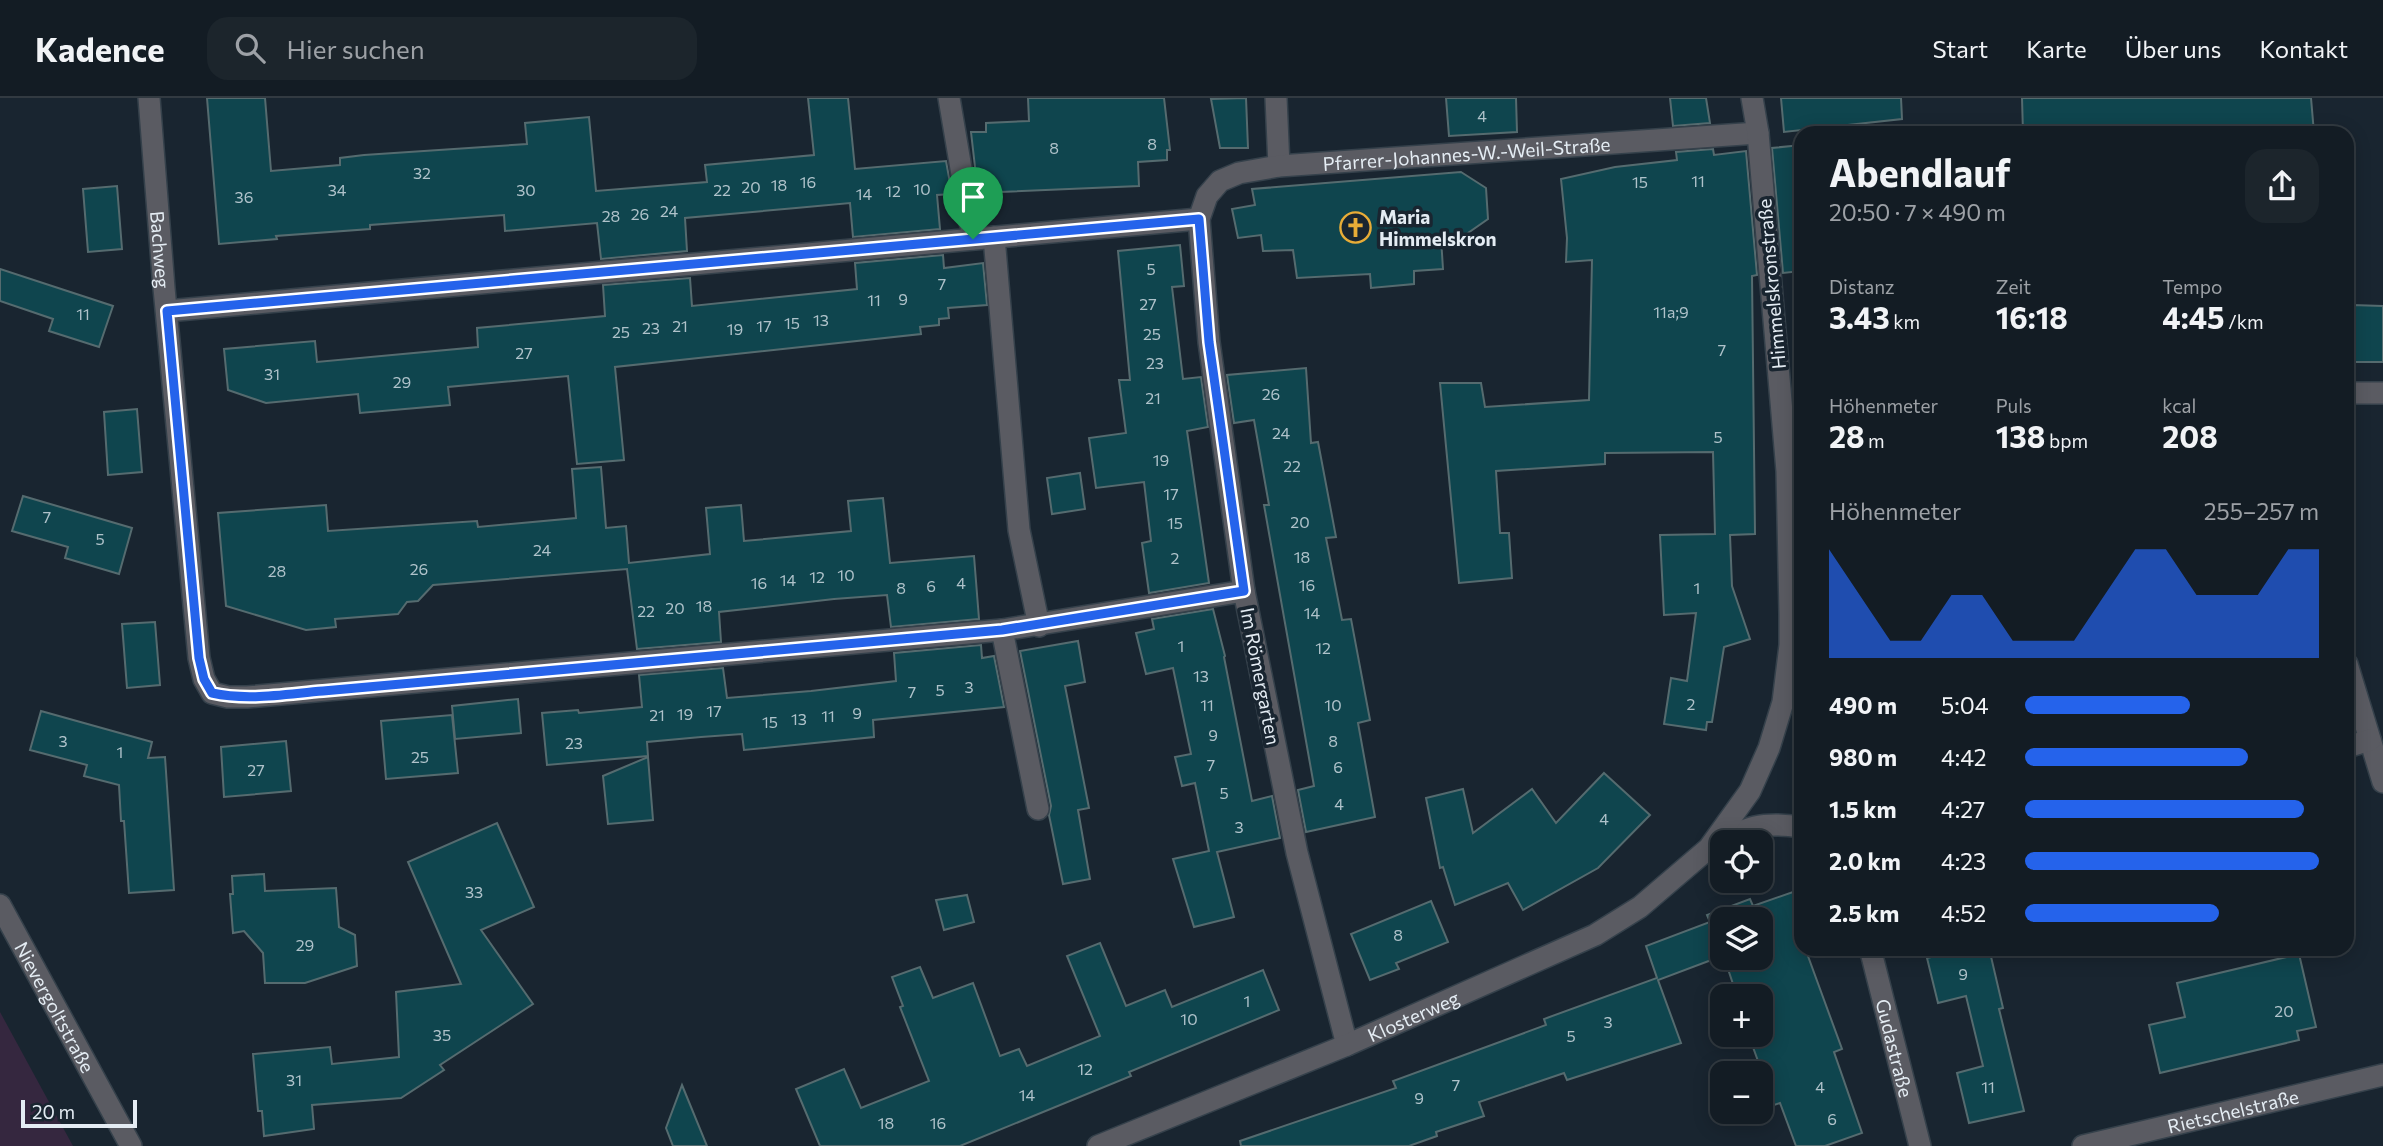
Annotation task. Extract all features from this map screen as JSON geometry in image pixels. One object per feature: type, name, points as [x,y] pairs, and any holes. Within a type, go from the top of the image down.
[{"type":"street","name":"Bachweg","points":[[149,98],[199,658],[204,679],[212,693],[247,697],[1002,630]]},
{"type":"street","points":[[949,98],[983,238],[1019,530],[1039,626]]},
{"type":"street","points":[[1276,98],[1279,166]]},
{"type":"street","name":"Himmelskronstraße","points":[[1752,98],[1794,470]]},
{"type":"street","name":"Pfarrer-Johannes-W.-Weil-Straße","points":[[1199,219],[1207,196],[1220,181],[1239,173],[1279,166],[1758,133]]},
{"type":"street","points":[[167,311],[1199,219]]},
{"type":"street","name":"Im Römergarten","points":[[1199,219],[1209,342],[1244,591],[1297,853],[1347,1045]]},
{"type":"street","points":[[2354,393],[2383,393]]},
{"type":"street","name":"Klosterweg","points":[[1709,848],[1750,791],[1769,748],[1783,702],[1790,645],[1794,470]]},
{"type":"street","points":[[1038,808],[1002,630],[1244,591]]},
{"type":"street","points":[[2354,687],[2383,782]]},
{"type":"street","points":[[2354,745],[2370,740]]},
{"type":"street","name":"Klosterweg","points":[[1098,1146],[1347,1045],[1595,935],[1640,907],[1709,848],[1745,828],[1774,823],[1794,826]]},
{"type":"street","name":"Nievergoltstraße","points":[[0,905],[131,1146]]},
{"type":"street","name":"Gudastraße","points":[[1872,956],[1920,1146]]},
{"type":"street","name":"Rietschelstraße","points":[[2083,1146],[2383,1075]]},
{"type":"shaded area","points":[[0,1012],[73,1146],[0,1146]]},
{"type":"building","points":[[207,98],[265,98],[271,171],[340,165],[340,158],[364,155],[527,144],[525,123],[589,117],[596,191],[707,182],[705,165],[814,155],[808,98],[848,98],[855,169],[946,161],[952,194],[937,195],[940,229],[853,237],[850,203],[685,218],[687,251],[601,259],[597,223],[505,231],[504,215],[370,225],[370,229],[276,236],[277,239],[219,244]]},
{"type":"building","points":[[1028,98],[1164,98],[1170,150],[1167,150],[1167,160],[1138,162],[1139,186],[978,193],[971,132],[986,132],[986,123],[1029,121]]},
{"type":"building","points":[[1246,98],[1248,148],[1220,148],[1211,99]]},
{"type":"building","points":[[1446,98],[1516,98],[1517,132],[1449,136]]},
{"type":"building","points":[[1670,98],[1706,98],[1710,123],[1673,126]]},
{"type":"building","points":[[1781,98],[1901,98],[1902,119],[1838,126],[1794,126],[1794,131],[1784,132]]},
{"type":"building","points":[[2022,98],[2311,98],[2313,126],[2162,126],[2023,126]]},
{"type":"building","points":[[1794,146],[1794,272],[1783,273],[1772,148]]},
{"type":"building","points":[[1713,149],[1714,155],[1746,151],[1757,275],[1752,276],[1755,534],[1730,535],[1732,586],[1750,639],[1724,647],[1712,722],[1707,722],[1706,730],[1664,724],[1671,678],[1687,681],[1696,613],[1664,615],[1660,535],[1715,534],[1713,452],[1605,453],[1605,464],[1496,471],[1500,533],[1509,533],[1512,578],[1459,583],[1440,383],[1481,383],[1485,407],[1589,400],[1592,260],[1566,262],[1567,238],[1561,179],[1615,167],[1677,160],[1676,152]]},
{"type":"building","name":"Maria Himmelskron","points":[[1461,172],[1486,188],[1488,219],[1465,235],[1441,238],[1443,269],[1414,271],[1414,284],[1371,288],[1370,274],[1297,278],[1293,250],[1263,251],[1261,235],[1238,238],[1232,209],[1255,205],[1252,189]]},
{"type":"building","points":[[117,186],[122,249],[88,252],[83,189]]},
{"type":"building","points":[[1180,245],[1184,286],[1172,287],[1183,379],[1201,377],[1208,427],[1187,431],[1209,583],[1149,593],[1142,543],[1151,541],[1144,482],[1096,488],[1089,438],[1126,433],[1119,380],[1130,380],[1118,251]]},
{"type":"building","points":[[943,255],[944,268],[983,263],[987,305],[948,308],[949,318],[939,319],[939,325],[920,327],[921,334],[615,367],[624,460],[577,464],[568,376],[448,387],[450,405],[360,413],[358,394],[266,403],[228,390],[224,349],[315,341],[317,362],[478,347],[477,328],[605,316],[603,285],[690,278],[692,306],[857,289],[855,263]]},
{"type":"building","points":[[0,269],[113,306],[99,347],[49,331],[53,319],[0,301]]},
{"type":"building","points":[[2354,305],[2383,306],[2383,362],[2354,362]]},
{"type":"building","points":[[1306,368],[1311,443],[1318,442],[1336,537],[1326,538],[1342,620],[1351,619],[1370,720],[1358,723],[1375,817],[1306,832],[1298,790],[1314,786],[1264,505],[1269,505],[1254,420],[1234,423],[1227,375]]},
{"type":"building","points":[[137,409],[142,472],[108,475],[104,412]]},
{"type":"building","points":[[601,467],[606,528],[626,526],[629,563],[710,554],[706,508],[741,505],[744,541],[851,531],[848,501],[883,498],[890,563],[974,556],[979,619],[891,627],[887,595],[834,599],[719,612],[721,642],[637,649],[627,569],[433,585],[418,601],[407,602],[398,614],[335,619],[336,627],[306,630],[226,606],[218,513],[326,505],[328,531],[477,521],[478,527],[576,518],[572,469]]},
{"type":"building","points":[[1080,473],[1085,509],[1052,514],[1047,478]]},
{"type":"building","points":[[23,496],[132,528],[119,574],[65,558],[68,547],[12,531]]},
{"type":"building","points":[[1213,609],[1225,656],[1252,801],[1272,796],[1280,838],[1217,852],[1234,917],[1194,927],[1173,859],[1209,851],[1195,783],[1182,786],[1175,757],[1191,754],[1173,668],[1146,674],[1136,633],[1154,629],[1152,619]]},
{"type":"building","points":[[155,622],[160,685],[127,688],[122,624]]},
{"type":"building","points":[[1078,641],[1085,682],[1065,686],[1089,808],[1078,810],[1090,879],[1063,884],[1049,815],[1051,806],[1020,651]]},
{"type":"building","points":[[981,645],[982,658],[994,656],[1004,707],[873,720],[874,737],[744,750],[742,734],[701,737],[647,742],[648,756],[547,765],[542,713],[578,710],[579,713],[642,707],[639,675],[723,668],[727,698],[811,691],[896,681],[894,653]]},
{"type":"building","points":[[518,699],[521,733],[455,739],[452,706]]},
{"type":"building","points":[[41,711],[152,742],[148,758],[165,757],[174,890],[129,893],[119,785],[84,776],[87,765],[30,750]]},
{"type":"building","points":[[452,715],[458,773],[386,779],[381,721]]},
{"type":"building","points":[[286,741],[291,791],[224,797],[221,747]]},
{"type":"building","points":[[648,757],[653,820],[608,824],[603,776]]},
{"type":"building","points":[[1604,773],[1650,815],[1598,868],[1523,910],[1508,883],[1455,905],[1443,867],[1440,868],[1426,798],[1463,789],[1473,833],[1532,789],[1556,823]]},
{"type":"building","points":[[497,823],[534,907],[481,930],[533,1004],[440,1065],[444,1070],[401,1098],[312,1105],[314,1129],[264,1136],[262,1111],[258,1111],[253,1054],[330,1047],[332,1064],[399,1057],[396,992],[461,984],[408,862]]},
{"type":"building","points":[[264,874],[265,891],[336,888],[339,927],[355,935],[357,966],[305,983],[265,983],[263,953],[244,931],[233,933],[230,894],[233,894],[232,876]]},
{"type":"building","points":[[1793,892],[1794,956],[1808,956],[1842,1049],[1834,1052],[1862,1133],[1825,1146],[1796,1146],[1780,1103],[1774,1105],[1773,1061],[1758,1061],[1753,1047],[1773,1047],[1773,984],[1733,984],[1728,970],[1773,970],[1773,907],[1728,907],[1750,899],[1753,906]]},
{"type":"building","points":[[967,895],[974,922],[944,930],[936,900]]},
{"type":"building","points":[[1431,901],[1448,942],[1396,963],[1399,969],[1370,980],[1351,934]]},
{"type":"building","points":[[1710,922],[1710,960],[1658,980],[1681,1043],[1567,1080],[1564,1073],[1479,1102],[1484,1116],[1436,1132],[1437,1136],[1409,1146],[1241,1146],[1240,1141],[1396,1088],[1393,1081],[1546,1025],[1544,1019],[1657,978],[1646,946]]},
{"type":"building","points":[[1100,943],[1126,1006],[1165,990],[1172,1007],[1263,970],[1279,1010],[1129,1072],[1131,1076],[960,1146],[820,1146],[796,1089],[844,1069],[861,1108],[929,1081],[900,1007],[903,1006],[892,977],[920,967],[933,998],[973,983],[1000,1056],[1019,1049],[1027,1066],[1100,1036],[1067,956]]},
{"type":"building","points":[[1991,956],[2003,1008],[1999,1009],[2024,1111],[1969,1123],[1957,1073],[1983,1066],[1966,996],[1938,1003],[1927,958]]},
{"type":"building","points":[[2299,956],[2316,1027],[2297,1031],[2299,1040],[2160,1073],[2149,1025],[2185,1017],[2177,983]]},
{"type":"building","points":[[682,1085],[707,1146],[673,1146],[666,1128]]},
{"type":"place","name":"Maria Himmelskron","points":[[1356,227]]},
{"type":"route","points":[[1199,219],[1209,342],[1244,591],[1002,630],[323,691],[247,697],[212,693],[204,679],[199,658],[167,311],[973,239],[1199,219]]}]
